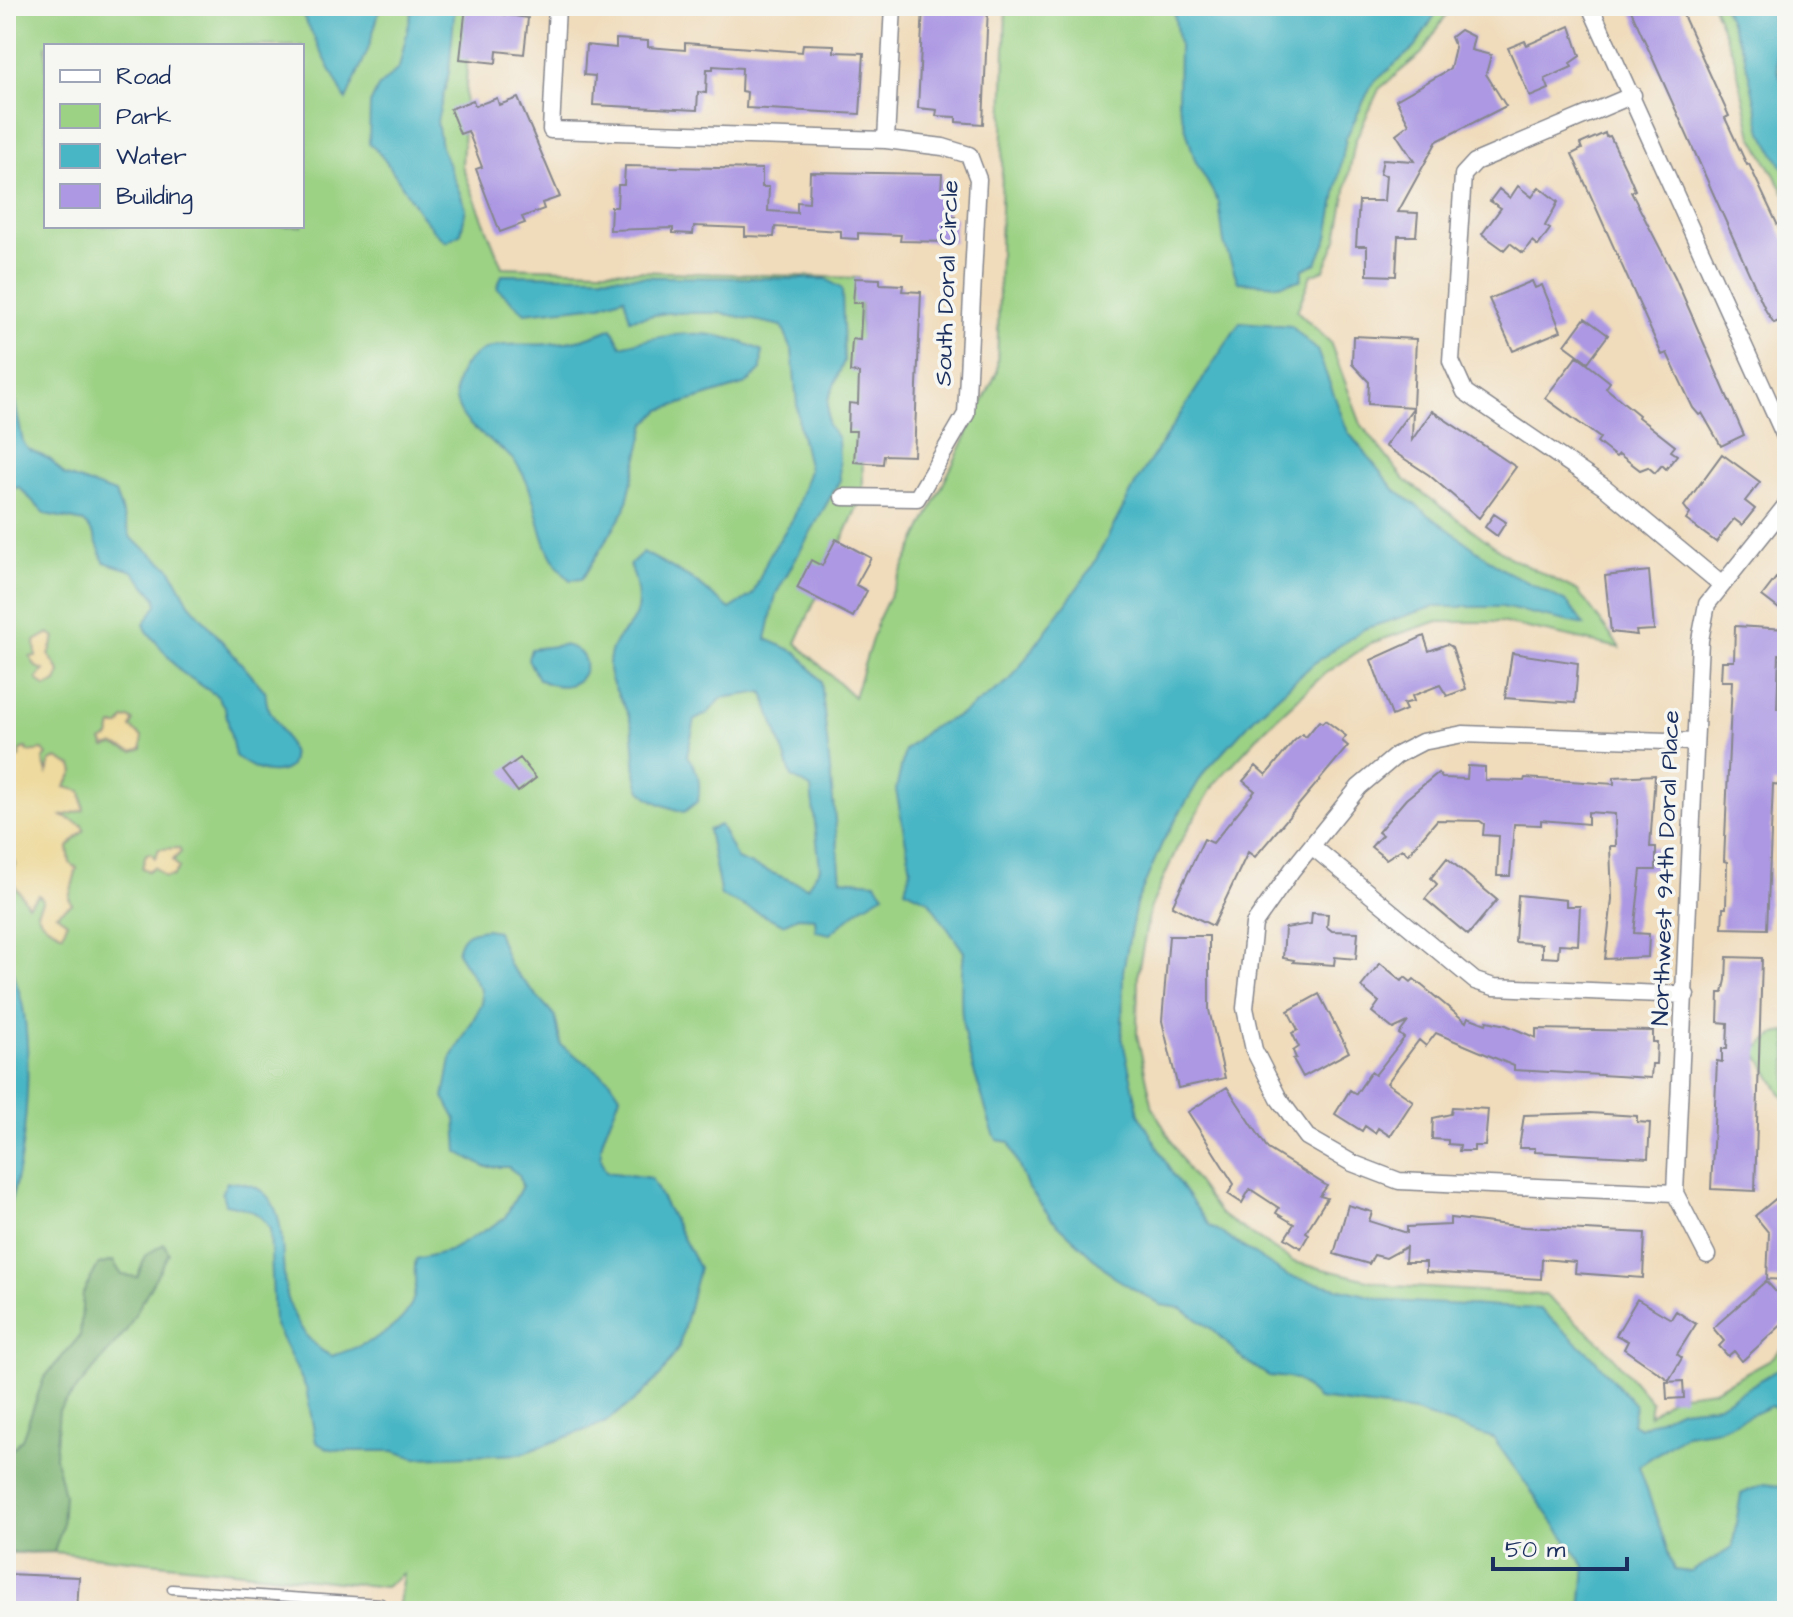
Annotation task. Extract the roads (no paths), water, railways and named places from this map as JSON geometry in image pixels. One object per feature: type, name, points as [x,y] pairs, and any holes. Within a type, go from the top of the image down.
[{"type":"street","points":[[557,6],[551,130],[886,140],[893,6]]},
{"type":"street","points":[[1590,6],[1633,95],[1787,441]]},
{"type":"street","points":[[1633,95],[1475,162],[1463,175],[1451,361],[1465,392],[1604,487],[1722,585]]},
{"type":"street","name":"South Doral Circle","points":[[843,497],[917,498],[966,414],[978,179],[969,155],[943,147],[886,140]]},
{"type":"street","name":"Northwest 94th Doral Place","points":[[1675,1193],[1700,640],[1707,604],[1787,504]]},
{"type":"street","points":[[1695,742],[1463,734],[1422,742],[1397,755],[1359,787],[1292,870],[1254,924],[1245,1008],[1254,1050],[1279,1099],[1307,1137],[1352,1163],[1399,1181],[1675,1193],[1707,1255]]},
{"type":"street","points":[[1313,847],[1475,981],[1494,987],[1686,995]]},
{"type":"lane","points":[[172,1589],[381,1603],[381,1611]]},
{"type":"water","points":[[298,6],[381,6],[368,50],[346,100]]},
{"type":"water","points":[[413,6],[455,6],[449,72],[437,121],[441,147],[466,208],[461,233],[446,242],[424,219],[389,166],[369,143],[370,104],[378,87],[399,68]]},
{"type":"water","points":[[1173,6],[1434,6],[1436,13],[1415,47],[1372,84],[1346,138],[1328,237],[1317,263],[1303,269],[1301,280],[1278,285],[1238,282],[1224,243],[1219,203],[1195,160],[1178,102],[1179,45]]},
{"type":"water","points":[[1723,6],[1771,6],[1778,70],[1787,96],[1787,175],[1762,132],[1744,53]]},
{"type":"water","points":[[502,275],[826,279],[842,289],[844,361],[828,400],[828,425],[838,438],[840,480],[776,594],[766,639],[798,653],[821,681],[841,879],[875,882],[884,894],[862,907],[830,934],[816,931],[815,918],[798,917],[783,924],[721,896],[708,830],[720,825],[737,859],[807,887],[820,868],[811,788],[792,777],[763,692],[722,698],[707,714],[695,720],[687,756],[697,772],[699,794],[698,801],[684,812],[655,801],[641,790],[631,723],[609,673],[611,651],[635,616],[637,587],[630,564],[643,552],[691,578],[730,609],[753,594],[769,556],[794,517],[809,470],[799,426],[792,350],[782,326],[721,313],[667,313],[630,319],[624,297],[601,305],[525,313],[497,288]]},
{"type":"water","points":[[1240,322],[1291,326],[1317,350],[1348,432],[1394,489],[1502,569],[1568,603],[1584,625],[1502,607],[1433,607],[1364,629],[1313,664],[1255,717],[1203,774],[1163,841],[1136,904],[1123,971],[1122,1037],[1139,1114],[1173,1175],[1209,1225],[1288,1276],[1391,1301],[1540,1309],[1592,1356],[1635,1405],[1632,1424],[1640,1428],[1680,1409],[1719,1405],[1787,1364],[1787,1413],[1771,1406],[1720,1429],[1686,1434],[1639,1466],[1674,1570],[1691,1572],[1732,1548],[1741,1494],[1764,1484],[1787,1487],[1787,1611],[1581,1611],[1585,1566],[1493,1438],[1415,1412],[1318,1399],[1296,1379],[1269,1376],[1244,1360],[1213,1330],[1181,1308],[1161,1305],[1114,1277],[1051,1218],[1027,1186],[1009,1142],[997,1140],[994,1134],[969,1056],[963,1024],[961,991],[964,952],[928,900],[905,889],[911,869],[896,790],[905,750],[930,728],[962,714],[1010,680],[1091,569],[1137,481]]},
{"type":"water","points":[[612,328],[621,346],[658,337],[692,334],[744,343],[762,351],[761,370],[746,384],[661,410],[646,424],[625,510],[582,579],[570,580],[550,553],[532,495],[518,466],[467,421],[457,404],[456,386],[467,363],[488,348],[565,342]]},
{"type":"water","points":[[6,358],[23,442],[28,449],[51,460],[64,475],[115,493],[131,538],[170,568],[189,603],[265,691],[267,704],[291,752],[292,761],[287,768],[276,772],[265,771],[235,756],[225,708],[217,696],[180,671],[147,631],[144,624],[157,605],[156,598],[133,571],[104,562],[94,535],[84,522],[45,514],[19,487],[6,491]]},
{"type":"water","points":[[563,645],[576,649],[583,657],[583,674],[567,685],[554,685],[538,679],[528,659],[531,649]]},
{"type":"water","points":[[486,929],[497,931],[509,965],[555,1016],[561,1045],[610,1080],[620,1095],[602,1142],[602,1162],[606,1172],[651,1178],[699,1268],[679,1347],[661,1375],[633,1402],[604,1423],[521,1454],[416,1458],[394,1451],[326,1448],[316,1442],[306,1388],[274,1323],[270,1229],[262,1218],[251,1211],[225,1204],[222,1193],[227,1182],[248,1184],[263,1192],[272,1203],[281,1234],[290,1306],[307,1336],[331,1356],[384,1334],[405,1315],[415,1290],[416,1259],[449,1251],[504,1219],[522,1186],[519,1175],[508,1167],[485,1167],[458,1152],[456,1119],[444,1097],[451,1059],[482,1004],[481,990],[457,952],[466,934]]},
{"type":"water","points":[[6,954],[23,1005],[27,1087],[23,1143],[6,1215]]}]
